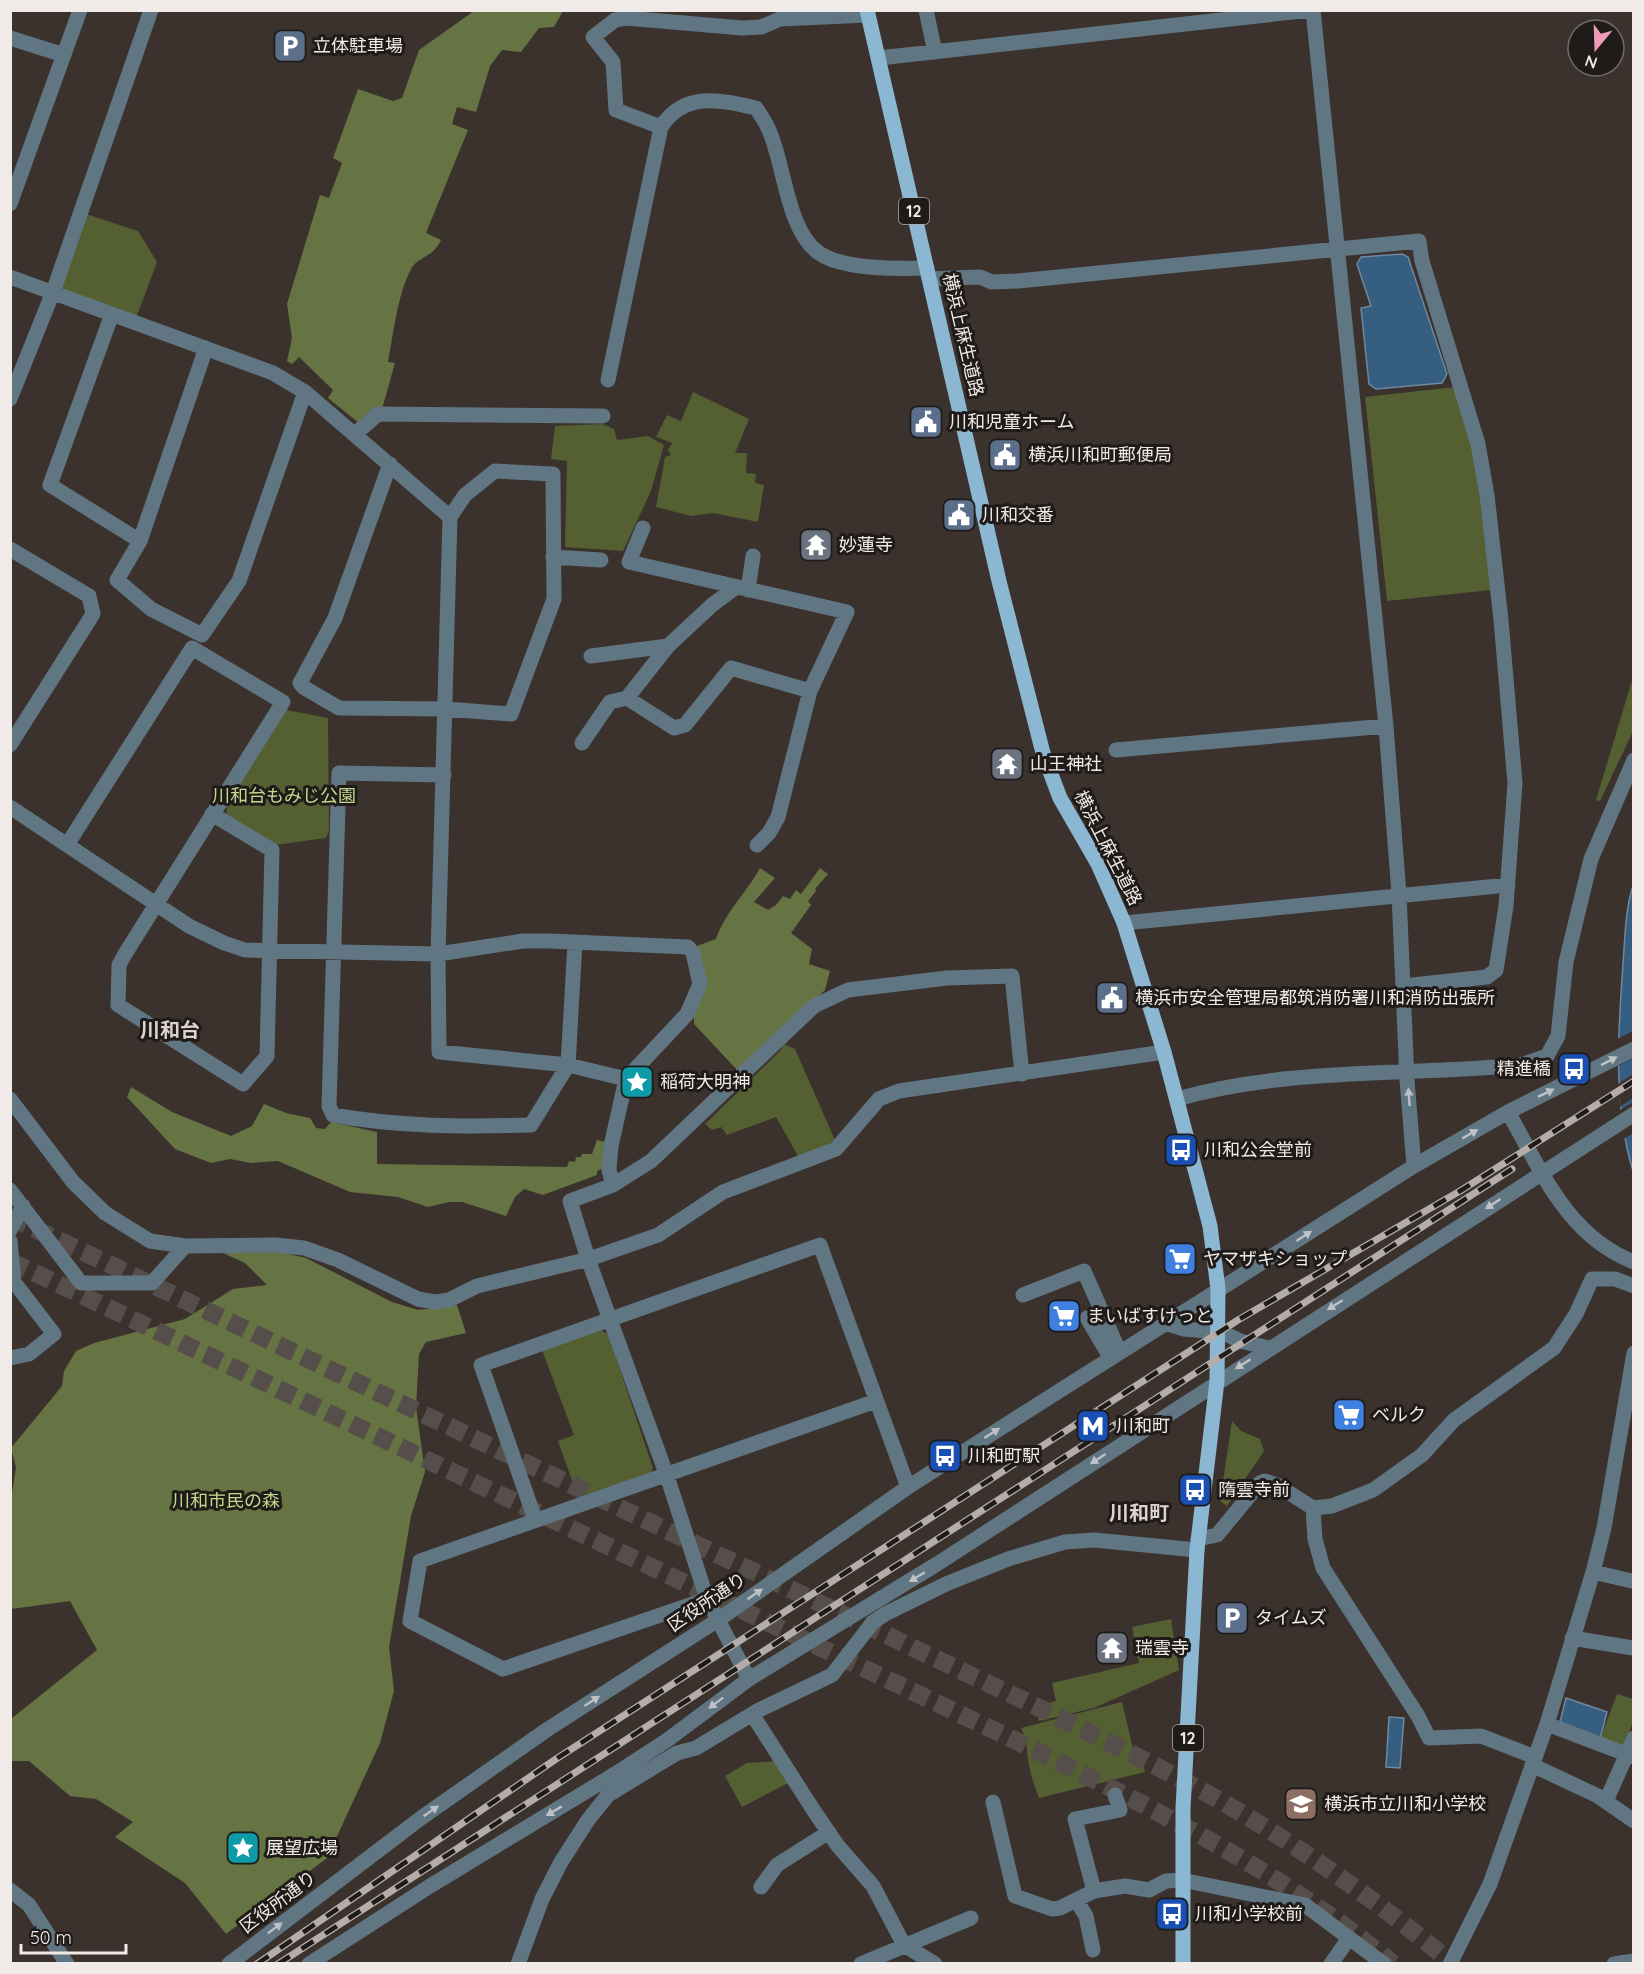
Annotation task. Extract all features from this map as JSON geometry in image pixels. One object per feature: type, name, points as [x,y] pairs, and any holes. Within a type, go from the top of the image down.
[{"type":"main road","name":"横浜上麻生道路","points":[[868,13],[1017,656],[1043,753],[1060,798],[1098,864],[1124,922],[1164,1052],[1210,1226],[1218,1289],[1217,1381],[1198,1545],[1182,1880],[1183,1964]]},
{"type":"street","points":[[10,204],[80,10]]},
{"type":"street","points":[[10,399],[53,292],[151,10]]},
{"type":"street","points":[[926,10],[935,52]]},
{"type":"street","points":[[879,58],[1312,10],[1386,726],[1399,894],[1414,1166]]},
{"type":"street","points":[[661,127],[616,110],[613,63],[593,37],[615,20],[638,19],[742,28],[761,27],[780,19],[868,13]]},
{"type":"street","points":[[10,38],[64,55]]},
{"type":"street","points":[[608,380],[661,127],[672,113],[685,104],[701,100],[723,101],[756,108],[769,128],[798,228],[819,253],[845,262],[928,274],[980,277],[992,282],[1419,241],[1422,261],[1472,417],[1487,495],[1510,707],[1515,783],[1504,929],[1496,970],[1486,977],[1403,986]]},
{"type":"street","points":[[10,278],[273,373],[305,392],[450,517]]},
{"type":"street","points":[[112,314],[50,485],[140,541]]},
{"type":"street","points":[[206,348],[140,541],[117,580],[151,609],[202,635],[239,581],[305,392]]},
{"type":"street","points":[[355,434],[378,414],[603,416]]},
{"type":"street","points":[[390,464],[335,618],[300,683],[339,708],[446,710],[511,714],[554,599],[553,474],[495,471],[465,495],[450,517],[446,710],[438,954],[439,1052],[568,1065],[626,1079]]},
{"type":"street","points":[[643,528],[629,562],[847,612],[810,690],[778,817],[769,833],[757,845]]},
{"type":"street","points":[[10,549],[89,596],[93,614],[10,745]]},
{"type":"street","points":[[582,744],[610,702],[627,698],[668,646],[712,605],[742,589],[753,556]]},
{"type":"street","points":[[553,557],[601,560]]},
{"type":"street","points":[[591,656],[668,646]]},
{"type":"street","points":[[67,845],[192,648],[283,702],[212,814],[119,965],[118,1005],[243,1084],[267,1056],[272,850],[212,814]]},
{"type":"street","points":[[627,698],[674,728],[685,725],[731,668],[810,690]]},
{"type":"street","points":[[1116,750],[1386,726]]},
{"type":"street","points":[[1177,1099],[1269,1081],[1324,1075],[1521,1065],[1541,1060],[1552,1049],[1558,1036],[1566,962],[1591,859],[1634,760]]},
{"type":"street","points":[[444,775],[339,773],[329,1106],[333,1115],[374,1123],[462,1127],[531,1125],[568,1065],[574,942]]},
{"type":"street","points":[[10,807],[189,926],[224,943],[245,950],[438,954],[523,941],[688,947],[693,953],[700,984],[687,1014],[626,1079],[611,1146],[609,1170],[613,1185]]},
{"type":"street","points":[[1124,922],[1508,885]]},
{"type":"street","points":[[749,1679],[707,1599],[667,1476],[610,1320],[570,1201],[613,1185],[651,1161],[814,1006],[848,990],[947,978],[1012,976],[1022,1074]]},
{"type":"street","name":"区役所通り","points":[[229,1964],[431,1811],[548,1729],[718,1620],[908,1487],[1114,1354],[1414,1166],[1508,1112],[1634,1049]]},
{"type":"street","points":[[10,1099],[73,1182],[105,1213],[150,1241],[185,1246],[275,1245],[304,1248],[338,1260],[418,1299],[435,1302],[449,1300],[477,1286],[589,1259],[658,1235],[723,1192],[836,1149],[879,1099],[899,1091],[1164,1052]]},
{"type":"street","points":[[1508,1112],[1564,1210],[1587,1235],[1601,1246],[1634,1262]]},
{"type":"street","points":[[309,1964],[430,1886],[666,1741],[749,1679],[937,1564],[1217,1381],[1634,1114]]},
{"type":"street","points":[[10,1190],[81,1283],[152,1283],[185,1246]]},
{"type":"street","points":[[10,1230],[23,1206]]},
{"type":"street","points":[[10,1241],[14,1282],[54,1334],[29,1354],[10,1358]]},
{"type":"street","points":[[535,1518],[481,1365],[820,1245],[908,1487]]},
{"type":"street","points":[[1023,1296],[1084,1271],[1114,1354]]},
{"type":"street","points":[[518,1964],[542,1899],[561,1862],[588,1820],[608,1796],[677,1753],[696,1748],[752,1714],[832,1675],[873,1622],[946,1584],[1008,1559],[1065,1542],[1094,1540],[1198,1545],[1217,1534],[1260,1483],[1265,1481],[1278,1485],[1313,1508],[1332,1506],[1373,1490],[1422,1455],[1454,1420],[1545,1356],[1563,1338],[1592,1279],[1614,1279],[1634,1286]]},
{"type":"street","points":[[1087,1318],[1114,1354]]},
{"type":"street","points":[[1165,1323],[1184,1329],[1218,1331],[1240,1341],[1269,1348]]},
{"type":"street","points":[[1450,1964],[1490,1884],[1547,1724],[1593,1572],[1604,1528],[1634,1353]]},
{"type":"street","points":[[707,1599],[503,1669],[410,1621],[420,1560],[535,1518],[667,1476],[876,1401]]},
{"type":"street","points":[[1313,1508],[1315,1539],[1323,1568],[1418,1716],[1429,1738],[1481,1736],[1534,1761],[1606,1801],[1634,1821]]},
{"type":"street","points":[[937,1564],[946,1584]]},
{"type":"street","points":[[1593,1572],[1632,1581]]},
{"type":"street","points":[[1572,1638],[1633,1648]]},
{"type":"street","points":[[752,1714],[829,1832],[873,1886],[904,1945],[935,1964]]},
{"type":"street","points":[[1547,1724],[1630,1756]]},
{"type":"street","points":[[1606,1801],[1630,1756],[1634,1738]]},
{"type":"street","points":[[666,1741],[677,1753]]},
{"type":"street","points":[[1094,1891],[1075,1819],[1120,1810],[1115,1795]]},
{"type":"street","points":[[993,1802],[1015,1896],[1052,1909],[1060,1908],[1094,1891],[1125,1886],[1149,1890],[1166,1881],[1182,1880],[1305,1905],[1383,1964]]},
{"type":"street","points":[[761,1887],[777,1865],[829,1832]]},
{"type":"street","points":[[10,1890],[29,1905],[67,1964]]},
{"type":"street","points":[[1076,1900],[1086,1916],[1094,1950]]},
{"type":"street","points":[[861,1964],[971,1918]]},
{"type":"street","points":[[1331,1964],[1349,1938]]},
{"type":"street","points":[[1614,1964],[1634,1961]]},
{"type":"green space","points":[[474,11],[563,11],[554,27],[539,28],[521,52],[502,50],[490,66],[476,112],[457,107],[452,124],[468,130],[426,233],[441,240],[430,254],[414,265],[406,280],[396,314],[388,362],[395,363],[382,409],[359,423],[328,398],[333,390],[299,357],[292,364],[287,361],[292,338],[287,304],[320,195],[329,198],[342,163],[333,158],[358,89],[393,101],[402,98],[419,50]]},
{"type":"green space","points":[[86,214],[138,231],[157,262],[136,318],[58,289]]},
{"type":"green space","points":[[1455,387],[1472,444],[1491,590],[1387,601],[1365,397]]},
{"type":"green space","points":[[693,392],[749,419],[735,453],[747,453],[746,473],[756,474],[755,483],[764,485],[758,522],[714,513],[691,516],[656,507],[665,457],[671,455],[668,450],[672,443],[656,437],[667,415],[681,421]]},
{"type":"green space","points":[[602,424],[614,429],[617,440],[648,436],[664,445],[651,491],[623,551],[565,547],[567,461],[551,459],[555,426]]},
{"type":"green space","points":[[1633,677],[1633,731],[1600,801],[1596,800]]},
{"type":"green space","name":"川和台もみじ公園","points":[[286,710],[328,718],[329,831],[326,838],[275,845],[227,815],[226,800]]},
{"type":"green space","points":[[760,868],[775,878],[754,902],[768,910],[776,905],[783,896],[790,899],[796,890],[801,894],[820,868],[828,874],[815,889],[816,891],[808,901],[811,905],[791,933],[812,949],[809,964],[830,971],[825,990],[739,1072],[694,1024],[694,947],[716,939],[730,911]]},
{"type":"green space","points":[[784,1044],[795,1049],[835,1140],[824,1147],[798,1156],[776,1117],[727,1135],[721,1127],[712,1130],[705,1124],[780,1051]]},
{"type":"green space","points":[[131,1087],[172,1112],[231,1136],[252,1126],[264,1104],[286,1113],[310,1118],[316,1128],[325,1129],[331,1122],[377,1132],[377,1164],[567,1167],[569,1161],[575,1162],[576,1157],[581,1157],[582,1154],[592,1154],[597,1140],[605,1142],[602,1169],[597,1171],[597,1175],[543,1195],[524,1189],[515,1197],[506,1216],[462,1202],[449,1202],[428,1207],[398,1197],[350,1192],[278,1161],[251,1163],[230,1159],[211,1163],[175,1149],[127,1097]]},
{"type":"green space","name":"川和市民の森","points":[[275,1251],[306,1258],[392,1302],[418,1310],[457,1305],[466,1333],[426,1342],[419,1354],[416,1407],[425,1472],[411,1516],[389,1647],[394,1691],[380,1743],[327,1858],[226,1934],[185,1883],[115,1837],[133,1822],[96,1799],[70,1796],[29,1761],[11,1761],[11,1719],[97,1650],[70,1601],[11,1609],[10,1506],[16,1467],[11,1448],[62,1386],[64,1371],[76,1351],[94,1343],[185,1319],[233,1289],[267,1285],[245,1263],[221,1252]]},
{"type":"green space","points":[[599,1329],[608,1334],[653,1468],[650,1475],[579,1500],[558,1441],[574,1435],[542,1350]]},
{"type":"green space","points":[[1232,1421],[1241,1431],[1260,1439],[1264,1451],[1227,1506],[1220,1501]]},
{"type":"green space","points":[[1171,1619],[1179,1670],[1094,1708],[1039,1721],[1035,1707],[1056,1701],[1052,1683],[1139,1663],[1132,1627]]},
{"type":"green space","points":[[1617,1694],[1633,1699],[1633,1722],[1625,1744],[1619,1745],[1601,1737]]},
{"type":"green space","points":[[1122,1702],[1134,1753],[1145,1753],[1146,1760],[1142,1761],[1145,1772],[1039,1798],[1021,1728]]},
{"type":"green space","points":[[777,1761],[792,1781],[742,1807],[725,1776],[747,1763]]},
{"type":"water","points":[[1402,254],[1408,257],[1447,374],[1442,383],[1376,389],[1369,384],[1361,308],[1371,306],[1357,264],[1361,257]]},
{"type":"water","points":[[1633,886],[1633,1171],[1622,1121],[1619,1069],[1625,935],[1628,905]]},
{"type":"water","points":[[1566,1698],[1607,1712],[1600,1739],[1560,1722]]},
{"type":"water","points":[[1389,1717],[1404,1718],[1400,1768],[1386,1767]]},
{"type":"pier","points":[[1633,1031],[1634,1058],[1616,1067],[1615,1040]]},
{"type":"pier","points":[[1633,1074],[1633,1098],[1620,1107],[1618,1084]]},
{"type":"pier","points":[[1633,1102],[1634,1133],[1622,1140],[1620,1110]]},
{"type":"tunnel","points":[[10,1217],[1048,1712],[1165,1771],[1252,1819],[1303,1852],[1369,1898],[1453,1964]]},
{"type":"tunnel","points":[[10,1261],[1029,1747],[1124,1795],[1263,1872],[1351,1931],[1393,1964]]},
{"type":"railway","points":[[257,1964],[556,1759],[1238,1320],[1460,1191],[1634,1081]]},
{"type":"railway","points":[[278,1964],[1512,1169]]},
{"type":"place","name":"立体駐車場","points":[[290,46]]},
{"type":"place","name":"川和児童ホーム","points":[[926,422]]},
{"type":"place","name":"横浜川和町郵便局","points":[[1005,455]]},
{"type":"place","name":"川和交番","points":[[959,515]]},
{"type":"place","name":"妙蓮寺","points":[[816,545]]},
{"type":"place","name":"山王神社","points":[[1007,764]]},
{"type":"place","name":"横浜市安全管理局都筑消防署川和消防出張所","points":[[1112,998]]},
{"type":"place","name":"精進橋","points":[[1574,1069]]},
{"type":"place","name":"稲荷大明神","points":[[637,1082]]},
{"type":"place","name":"川和公会堂前","points":[[1181,1150]]},
{"type":"place","name":"ヤマザキショップ","points":[[1180,1259]]},
{"type":"place","name":"まいばすけっと","points":[[1064,1316]]},
{"type":"place","name":"ベルク","points":[[1349,1415]]},
{"type":"place","name":"川和町","points":[[1093,1426]]},
{"type":"place","name":"川和町駅","points":[[945,1456]]},
{"type":"place","name":"隋雲寺前","points":[[1195,1490]]},
{"type":"place","name":"タイムズ","points":[[1232,1618]]},
{"type":"place","name":"瑞雲寺","points":[[1112,1648]]},
{"type":"place","name":"横浜市立川和小学校","points":[[1301,1804]]},
{"type":"place","name":"展望広場","points":[[243,1848]]},
{"type":"place","name":"川和小学校前","points":[[1172,1914]]},
{"type":"district","name":"川和台","points":[[170,1030]]},
{"type":"district","name":"川和町","points":[[1139,1513]]}]
